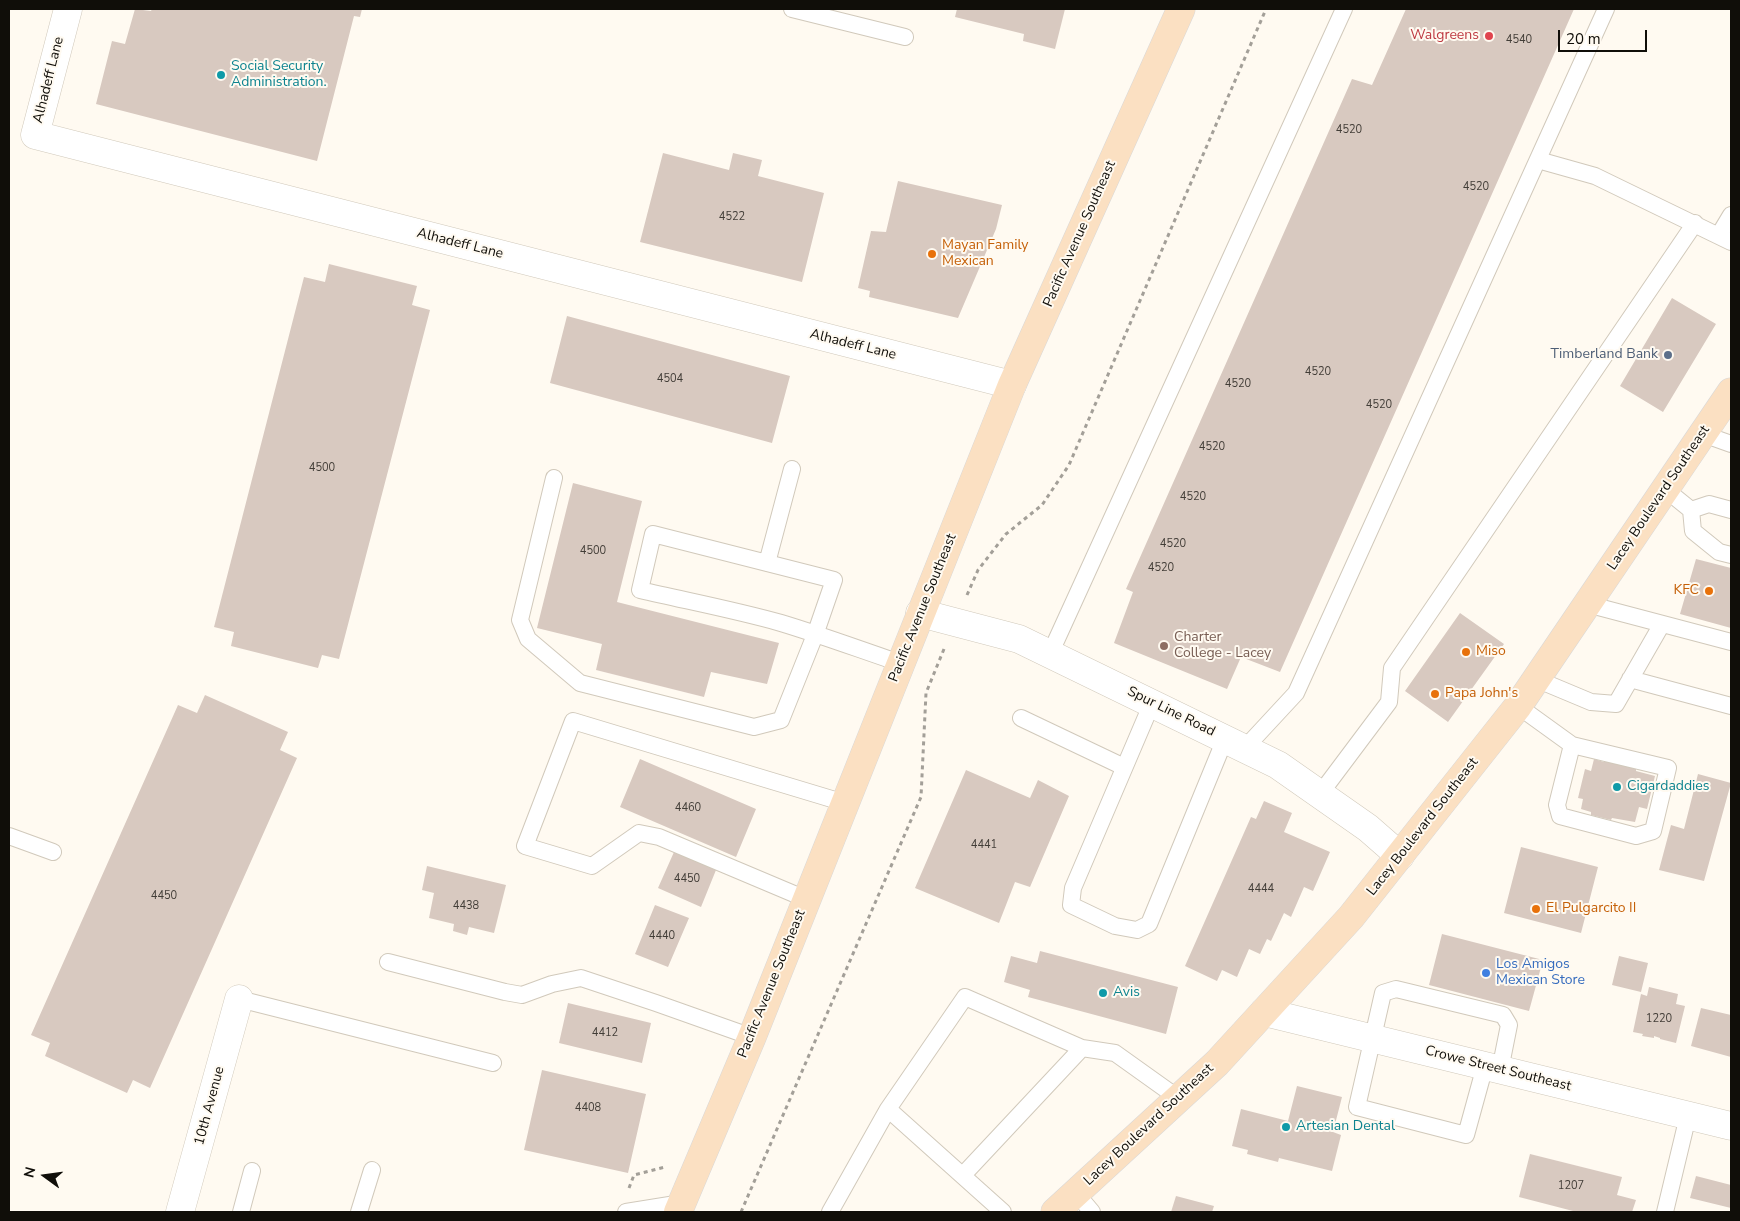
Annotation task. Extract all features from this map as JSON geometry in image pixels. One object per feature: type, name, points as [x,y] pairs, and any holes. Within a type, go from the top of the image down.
[{"type":"main road","name":"Pacific Avenue Southeast","points":[[680,1208],[752,1037],[1012,386],[1181,9]]},
{"type":"main road","name":"Lacey Boulevard Southeast","points":[[1055,1212],[1084,1202],[1178,1098],[1217,1063],[1351,917],[1518,706],[1731,392]]},
{"type":"street","name":"Alhadeff Lane","points":[[68,9],[35,135],[1012,386]]},
{"type":"street","name":"Spur Line Road","points":[[920,613],[1019,639],[1278,764],[1368,828],[1400,856]]},
{"type":"street","name":"10th Avenue","points":[[180,1212],[239,1000]]},
{"type":"street","name":"Crowe Street Southeast","points":[[1264,1012],[1731,1126]]},
{"type":"lane","points":[[792,9],[905,37]]},
{"type":"lane","points":[[1050,654],[1344,9]]},
{"type":"lane","points":[[1152,703],[1073,888],[1071,905],[1115,926],[1137,930],[1149,924],[1235,743],[1296,693],[1606,9]]},
{"type":"lane","points":[[1538,160],[1595,176],[1725,238],[1731,215]]},
{"type":"lane","points":[[1320,794],[1389,702],[1392,668],[1695,223]]},
{"type":"lane","points":[[1703,434],[1731,444]]},
{"type":"lane","points":[[767,563],[792,469]]},
{"type":"lane","points":[[554,478],[520,620],[528,639],[580,683],[754,727],[781,720],[815,635],[834,580],[653,534],[640,590],[781,623],[815,635],[900,663]]},
{"type":"lane","points":[[1665,489],[1691,510],[1693,530],[1719,552],[1731,555]]},
{"type":"lane","points":[[1691,510],[1709,504],[1731,510]]},
{"type":"lane","points":[[1587,604],[1731,642]]},
{"type":"lane","points":[[1536,679],[1591,702],[1616,704],[1662,624]]},
{"type":"lane","points":[[1630,680],[1731,706]]},
{"type":"lane","points":[[1518,706],[1572,746],[1668,768],[1653,830],[1636,836],[1560,816],[1557,805],[1572,746]]},
{"type":"lane","points":[[1021,718],[1124,767]]},
{"type":"lane","points":[[806,899],[659,837],[639,833],[592,866],[525,846],[573,721],[845,803]]},
{"type":"lane","points":[[9,836],[53,852]]},
{"type":"lane","points":[[388,962],[505,992],[522,994],[552,984],[581,978],[752,1037]]},
{"type":"lane","points":[[1396,989],[1503,1015],[1509,1025],[1466,1135],[1357,1107],[1372,1038],[1384,993],[1396,989]]},
{"type":"lane","points":[[830,1212],[888,1109],[965,997],[1082,1048],[1116,1054],[1178,1098]]},
{"type":"lane","points":[[239,1000],[493,1063]]},
{"type":"lane","points":[[962,1175],[1082,1048]]},
{"type":"lane","points":[[888,1109],[1003,1212]]},
{"type":"lane","points":[[1665,1212],[1688,1116]]},
{"type":"lane","points":[[359,1212],[372,1170]]},
{"type":"lane","points":[[242,1212],[252,1171]]},
{"type":"lane","points":[[626,1212],[680,1208]]},
{"type":"path","points":[[628,1193],[634,1174],[702,1157]]},
{"type":"building","name":"Social Security Administration.","points":[[135,9],[151,11],[152,9],[362,9],[360,17],[354,16],[317,161],[96,104],[112,41],[125,44]]},
{"type":"building","points":[[957,9],[1065,9],[1055,49],[1023,41],[1024,34],[955,17]]},
{"type":"building","points":[[1406,9],[1574,9],[1280,672],[1241,657],[1227,689],[1114,643],[1133,592],[1126,589],[1352,79],[1372,85]]},
{"type":"building","points":[[663,153],[729,170],[733,153],[762,160],[758,176],[824,193],[802,282],[640,242]]},
{"type":"building","points":[[898,181],[1002,205],[996,229],[958,318],[869,297],[870,291],[858,288],[871,231],[886,232]]},
{"type":"building","points":[[329,264],[417,286],[412,305],[430,310],[339,659],[322,655],[318,668],[231,646],[234,632],[214,627],[304,277],[325,282]]},
{"type":"building","name":"Timberland Bank","points":[[1672,298],[1716,324],[1663,412],[1620,386]]},
{"type":"building","points":[[567,316],[790,376],[772,443],[550,383]]},
{"type":"building","points":[[573,483],[642,501],[617,602],[779,643],[767,684],[711,672],[704,697],[596,670],[602,644],[537,628]]},
{"type":"building","name":"KFC","points":[[1696,559],[1731,568],[1731,628],[1680,614]]},
{"type":"building","points":[[1460,613],[1504,644],[1448,722],[1405,691]]},
{"type":"building","points":[[205,695],[288,732],[280,750],[297,758],[150,1088],[133,1080],[127,1093],[45,1056],[50,1043],[31,1035],[178,705],[197,713]]},
{"type":"building","points":[[640,759],[756,809],[736,857],[620,807]]},
{"type":"building","name":"Cigardaddies","points":[[1594,759],[1604,762],[1605,759],[1626,764],[1625,766],[1636,769],[1636,771],[1655,776],[1647,809],[1639,807],[1635,822],[1612,818],[1611,820],[1591,815],[1591,812],[1581,809],[1583,799],[1578,798],[1585,769],[1591,771]]},
{"type":"building","points":[[966,770],[1030,798],[1038,780],[1069,796],[1030,887],[1015,882],[999,923],[915,888]]},
{"type":"building","points":[[1698,774],[1731,783],[1704,881],[1659,870],[1671,825],[1684,829]]},
{"type":"building","points":[[1264,801],[1292,813],[1284,832],[1330,852],[1313,891],[1304,887],[1291,917],[1284,913],[1271,941],[1267,939],[1260,954],[1249,949],[1237,977],[1222,970],[1217,981],[1185,966],[1251,817],[1256,819]]},
{"type":"building","points":[[1521,847],[1598,867],[1581,933],[1504,913]]},
{"type":"building","points":[[674,852],[716,870],[701,907],[658,888]]},
{"type":"building","points":[[427,866],[506,885],[494,933],[469,927],[467,935],[453,931],[454,924],[429,918],[434,893],[422,890]]},
{"type":"building","points":[[655,905],[689,918],[668,967],[635,954]]},
{"type":"building","points":[[1442,934],[1543,960],[1529,1011],[1429,985]]},
{"type":"building","name":"Avis","points":[[1040,951],[1178,987],[1166,1034],[1028,997],[1030,990],[1004,982],[1011,956],[1037,963]]},
{"type":"building","points":[[1619,956],[1648,963],[1641,992],[1612,985]]},
{"type":"building","points":[[1649,987],[1678,994],[1676,1004],[1685,1006],[1676,1043],[1654,1036],[1654,1038],[1642,1036],[1643,1034],[1633,1032],[1641,994],[1647,996]]},
{"type":"building","points":[[568,1003],[651,1023],[642,1063],[559,1043]]},
{"type":"building","points":[[1701,1008],[1731,1015],[1731,1057],[1691,1046]]},
{"type":"building","points":[[542,1070],[646,1094],[628,1173],[524,1150]]},
{"type":"building","name":"Artesian Dental","points":[[1297,1086],[1342,1097],[1333,1132],[1341,1135],[1332,1171],[1279,1158],[1278,1162],[1247,1154],[1248,1150],[1232,1146],[1241,1109],[1288,1121]]},
{"type":"building","points":[[1530,1154],[1622,1177],[1617,1195],[1636,1200],[1632,1212],[1573,1212],[1519,1197]]},
{"type":"building","points":[[1696,1176],[1731,1185],[1731,1208],[1690,1198]]},
{"type":"building","points":[[1176,1196],[1214,1206],[1212,1212],[1171,1212]]},
{"type":"place","name":"Walgreens","points":[[1489,36]]},
{"type":"place","name":"Social Security Administration.","points":[[221,75]]},
{"type":"place","name":"Mayan Family Mexican","points":[[932,254]]},
{"type":"place","name":"Timberland Bank","points":[[1668,355]]},
{"type":"place","name":"KFC","points":[[1709,591]]},
{"type":"place","name":"Charter College - Lacey","points":[[1164,646]]},
{"type":"place","name":"Miso","points":[[1466,652]]},
{"type":"place","name":"Papa John's","points":[[1435,694]]},
{"type":"place","name":"Cigardaddies","points":[[1617,787]]},
{"type":"place","name":"El Pulgarcito II","points":[[1536,909]]},
{"type":"place","name":"Los Amigos Mexican Store","points":[[1486,973]]},
{"type":"place","name":"Avis","points":[[1103,993]]},
{"type":"place","name":"Artesian Dental","points":[[1286,1127]]}]
